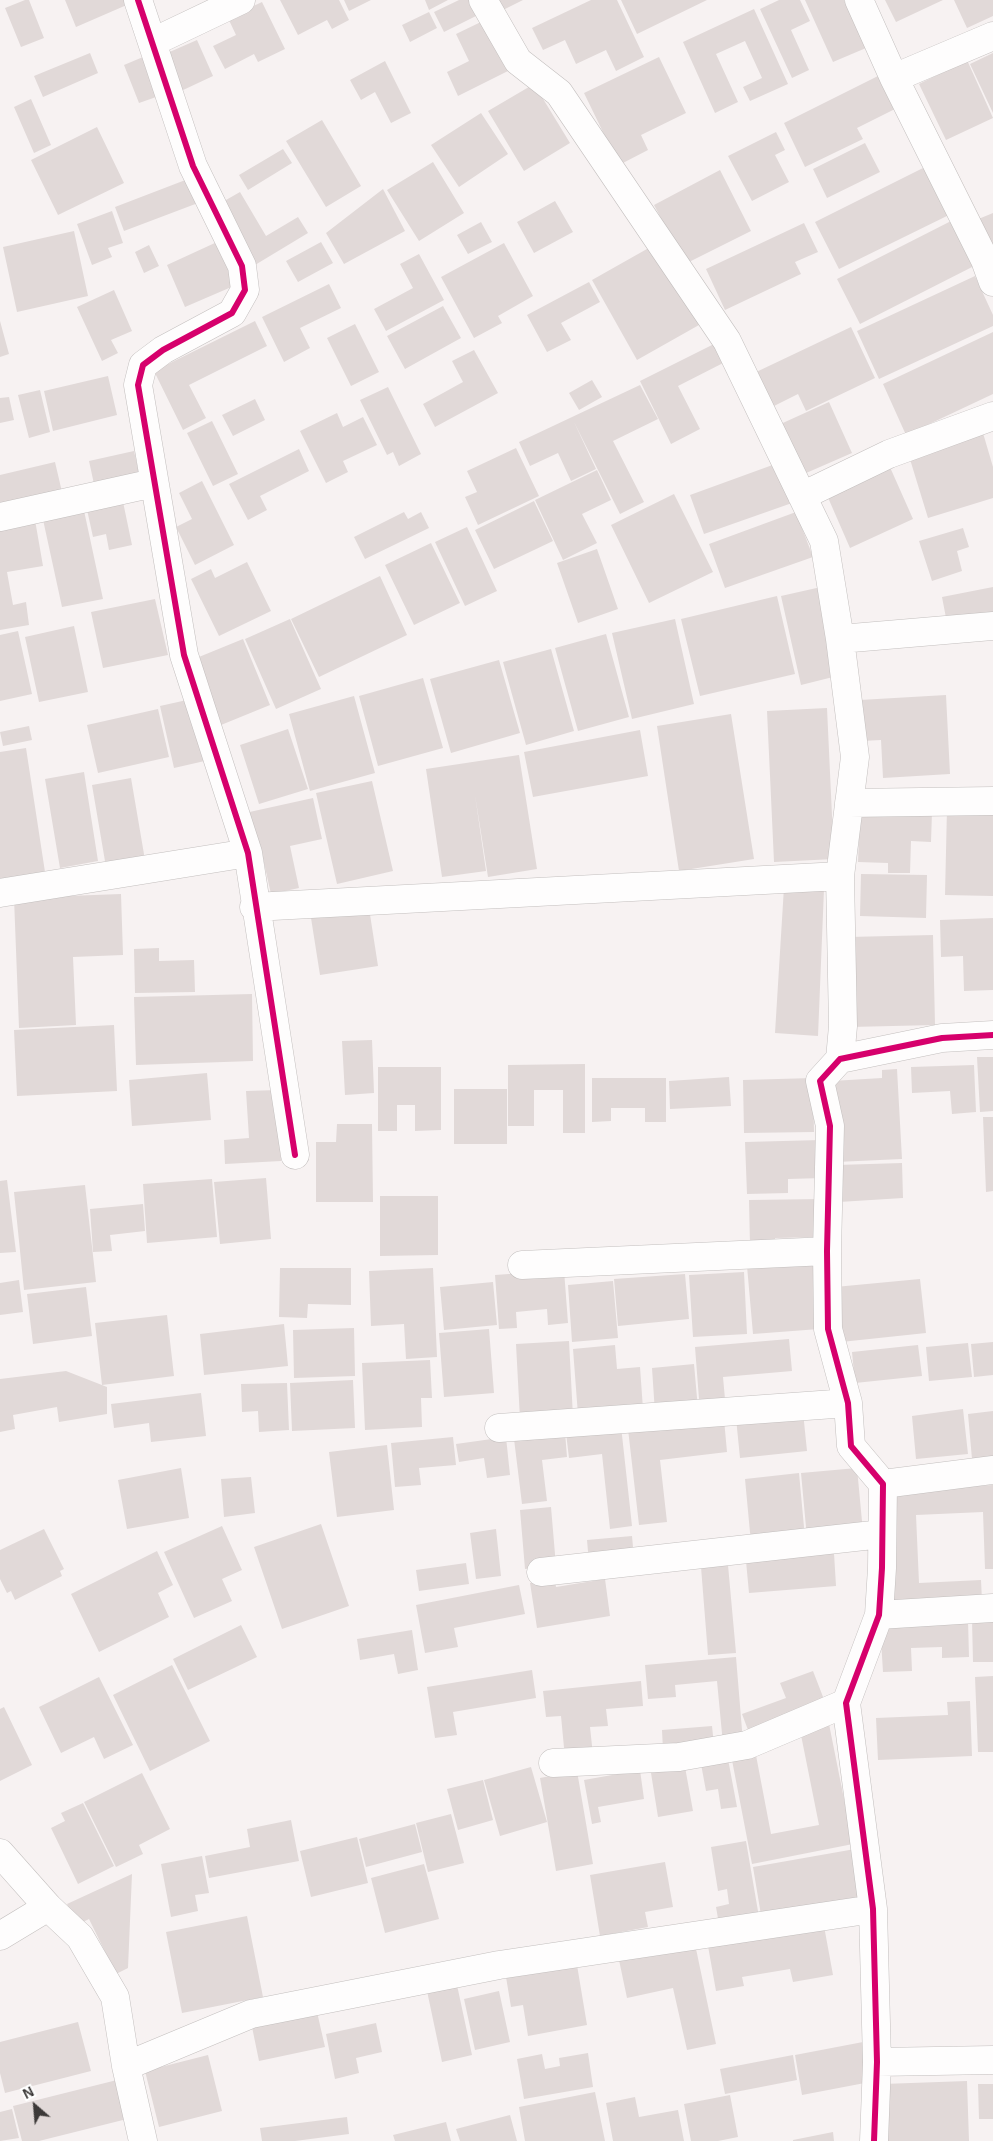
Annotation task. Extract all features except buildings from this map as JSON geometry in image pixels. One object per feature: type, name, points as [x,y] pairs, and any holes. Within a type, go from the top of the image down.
[{"type":"street","points":[[138,0],[193,166],[242,266],[245,290],[232,313],[163,350],[143,365],[138,385],[184,655],[248,853],[254,907],[295,1155]]},
{"type":"street","points":[[153,42],[241,0]]},
{"type":"street","points":[[483,0],[518,61],[559,93],[727,341],[824,542],[840,639],[855,757],[840,876],[843,1026],[840,1059]]},
{"type":"street","points":[[860,0],[894,78],[985,260],[993,282]]},
{"type":"street","points":[[894,78],[993,36]]},
{"type":"street","points":[[802,496],[889,454],[993,416]]},
{"type":"street","points":[[0,517],[154,483]]},
{"type":"street","points":[[840,639],[993,626]]},
{"type":"street","points":[[849,803],[993,801]]},
{"type":"street","points":[[0,894],[248,853]]},
{"type":"street","points":[[254,907],[840,876]]},
{"type":"street","points":[[874,2141],[877,2062],[873,1910],[846,1703],[879,1615],[882,1568],[883,1484],[851,1446],[848,1403],[828,1329],[827,1251],[830,1126],[820,1081],[840,1059],[942,1038],[993,1035]]},
{"type":"street","points":[[522,1265],[827,1251]]},
{"type":"street","points":[[499,1428],[848,1403]]},
{"type":"street","points":[[883,1484],[993,1470]]},
{"type":"street","points":[[541,1572],[882,1534]]},
{"type":"street","points":[[879,1615],[993,1608]]},
{"type":"street","points":[[553,1763],[679,1757],[747,1745],[846,1703]]},
{"type":"street","points":[[0,1854],[48,1908],[80,1937],[115,1997],[126,2066],[143,2141]]},
{"type":"street","points":[[0,1936],[48,1908]]},
{"type":"street","points":[[126,2066],[251,2014],[499,1964],[873,1910]]},
{"type":"street","points":[[877,2062],[993,2060]]},
{"type":"cycle path","points":[[138,0],[193,166],[242,266],[245,290],[232,313],[163,350],[143,365],[138,385],[184,655],[248,853],[295,1155]]},
{"type":"cycle path","points":[[874,2141],[877,2062],[873,1909],[846,1703],[879,1615],[882,1568],[883,1484],[851,1446],[848,1403],[828,1329],[827,1251],[830,1126],[820,1081],[840,1059],[942,1038],[993,1035]]}]
